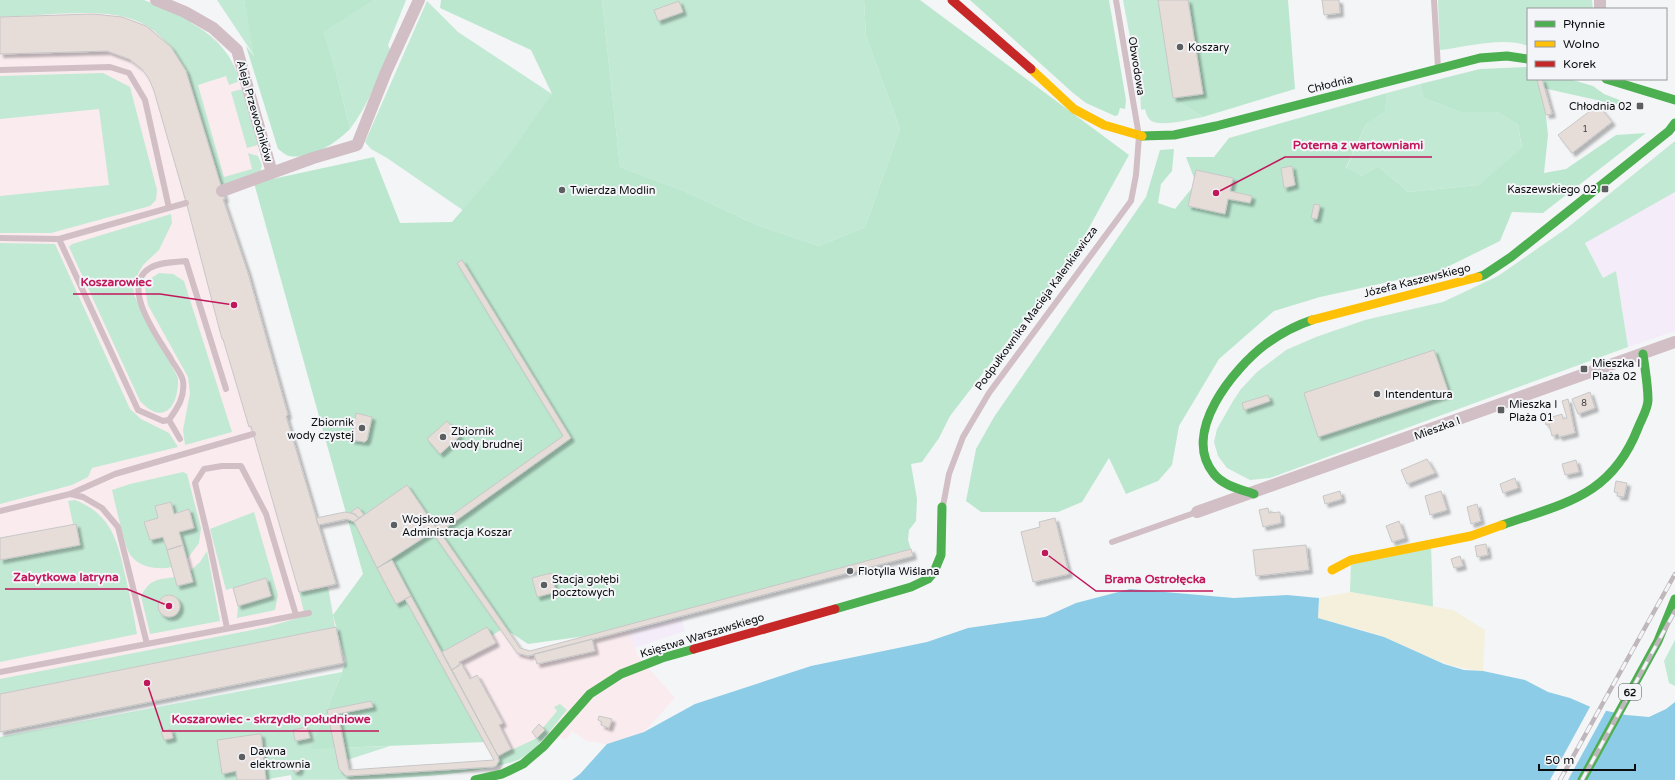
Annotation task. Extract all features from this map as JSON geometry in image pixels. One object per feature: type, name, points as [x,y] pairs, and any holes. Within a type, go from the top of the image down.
[{"type":"street","name":"Aleja Przewodników","points":[[156,0],[185,12],[213,28],[237,50],[272,173]]},
{"type":"street","points":[[222,191],[358,145],[386,72],[419,0]]},
{"type":"street","name":"Chłodnia","points":[[952,0],[1015,54],[1074,109],[1104,125],[1139,136],[1174,135],[1216,126],[1480,58],[1507,56],[1527,59]]},
{"type":"street","points":[[1609,80],[1675,100]]},
{"type":"street","name":"Józefa Kaszewskiego","points":[[1254,494],[1227,485],[1214,474],[1204,457],[1202,440],[1206,422],[1220,396],[1241,366],[1267,343],[1300,324],[1350,309],[1453,284],[1484,274],[1511,257],[1669,131],[1675,123]]},
{"type":"street","name":"Mieszka I","points":[[1197,512],[1254,494],[1675,342]]},
{"type":"street","points":[[1332,570],[1351,560],[1471,536],[1563,503],[1585,494],[1602,483],[1622,461],[1635,436],[1648,401],[1643,354]]},
{"type":"street","name":"Podpułkownika Macieja Kalenkiewicza","points":[[938,566],[943,548],[941,528],[942,507]]},
{"type":"street","name":"Księstwa Warszawskiego","points":[[475,780],[502,774],[523,764],[544,746],[590,694],[621,674],[662,658],[911,587],[928,580],[938,566]]},
{"type":"street","name":"62","points":[[1582,780],[1658,641],[1675,599]]},
{"type":"lane","name":"Obwodowa","points":[[1116,0],[1139,136]]},
{"type":"lane","points":[[1434,0],[1438,69]]},
{"type":"lane","points":[[0,70],[110,67],[129,73],[145,100],[169,208]]},
{"type":"lane","name":"Podpułkownika Macieja Kalenkiewicza","points":[[942,507],[950,474],[963,436],[989,393],[1014,356],[1131,201],[1136,176],[1139,136]]},
{"type":"lane","points":[[0,238],[59,239],[186,203]]},
{"type":"lane","points":[[59,239],[138,410],[162,421],[169,420],[182,401],[183,380],[143,311],[138,293],[139,279],[149,268],[165,262],[186,261],[226,389]]},
{"type":"lane","points":[[169,420],[180,439]]},
{"type":"lane","points":[[0,511],[70,494],[115,474],[253,434]]},
{"type":"lane","points":[[227,628],[195,483],[204,469],[222,466],[241,466],[266,514],[296,615]]},
{"type":"lane","points":[[70,494],[83,497],[102,508],[118,527],[147,644]]},
{"type":"lane","points":[[1112,542],[1197,512]]},
{"type":"lane","points":[[0,672],[309,613]]},
{"type":"shaded area","points":[[0,0],[149,1],[191,20],[191,23],[217,40],[237,69],[258,145],[258,156],[262,165],[260,173],[221,185],[225,199],[223,199],[267,341],[288,415],[286,416],[336,584],[328,586],[343,663],[0,732]]},
{"type":"shaded area","points":[[1675,192],[1675,331],[1628,347],[1616,271],[1603,278],[1585,242]]},
{"type":"shaded area","points":[[432,532],[517,653],[528,656],[629,630],[638,656],[675,698],[644,732],[607,744],[587,741],[572,731],[566,740],[545,730],[537,738],[498,756],[411,596]]},
{"type":"shaded area","points":[[681,617],[685,631],[634,648],[629,630]]},
{"type":"green space","points":[[0,0],[144,0],[191,20],[191,23],[208,34],[222,47],[237,71],[240,81],[229,85],[226,76],[198,85],[224,177],[252,169],[248,153],[258,156],[262,165],[260,173],[221,185],[195,100],[182,67],[174,52],[163,39],[150,28],[134,20],[115,15],[102,14],[73,13],[0,17]]},
{"type":"green space","points":[[217,0],[244,0],[255,57]]},
{"type":"green space","points":[[244,0],[375,0],[323,32],[338,80],[350,129],[322,150],[297,157],[289,156],[278,149],[246,46],[254,56]]},
{"type":"green space","points":[[375,0],[406,0],[388,45],[390,50],[377,81],[362,111],[350,129],[338,80],[322,32]]},
{"type":"green space","points":[[441,0],[602,0],[620,167],[684,191],[757,225],[819,246],[865,227],[900,129],[866,36],[864,0],[920,0],[1129,155],[1074,255],[950,416],[939,438],[922,462],[911,464],[917,499],[916,521],[909,530],[908,540],[913,556],[629,630],[528,644],[504,628],[445,665],[486,742],[311,749],[346,662],[333,615],[363,574],[254,183],[374,157],[400,223],[452,222],[504,162],[552,94],[531,50],[440,8]]},
{"type":"green space","points":[[602,0],[864,0],[866,36],[900,129],[865,227],[819,246],[757,225],[684,191],[620,167]]},
{"type":"green space","points":[[970,0],[1109,0],[1126,100],[1125,109],[1120,108],[1118,115],[1115,116],[1086,103]]},
{"type":"green space","points":[[1123,0],[1158,0],[1173,98],[1203,117],[1160,123],[1150,120],[1145,109],[1141,110],[1140,90]]},
{"type":"green space","points":[[1158,0],[1288,0],[1295,89],[1203,117],[1173,98]]},
{"type":"green space","points":[[1438,0],[1592,0],[1593,8],[1527,8],[1527,46],[1519,43],[1497,42],[1440,50]]},
{"type":"green space","points":[[427,1],[458,32],[552,94],[499,235],[387,158],[371,149],[365,142]]},
{"type":"green space","points":[[1527,67],[1527,80],[1572,80],[1593,86],[1604,94],[1625,102],[1632,108],[1543,88],[1548,135],[1544,173],[1566,169],[1616,135],[1646,133],[1543,213],[1512,212],[1500,241],[1439,271],[1320,297],[1274,311],[1219,359],[1179,426],[1172,465],[1158,481],[1126,494],[1109,458],[1082,502],[1058,512],[981,512],[966,501],[976,449],[994,417],[1146,197],[1160,150],[1174,149],[1172,171],[1161,184],[1158,203],[1175,209],[1196,183],[1186,157],[1214,157],[1229,138],[1387,93],[1385,111],[1366,124],[1346,168],[1362,176],[1378,166],[1408,192],[1478,185],[1522,148],[1518,125],[1497,112],[1460,112],[1423,98],[1420,84],[1480,69]]},
{"type":"green space","points":[[103,73],[130,87],[157,190],[156,200],[150,206],[51,233],[0,233],[0,196],[109,185],[99,109],[0,119],[0,76]]},
{"type":"green space","points":[[1420,84],[1423,98],[1460,112],[1497,112],[1518,125],[1522,149],[1478,185],[1408,192],[1378,166],[1362,176],[1346,169],[1366,124],[1385,110],[1387,93]]},
{"type":"green space","points":[[242,89],[258,145],[247,148],[231,92]]},
{"type":"green space","points":[[1675,141],[1675,192],[1585,243],[1603,278],[1616,271],[1628,347],[1270,478],[1250,480],[1227,468],[1218,456],[1214,442],[1217,429],[1233,401],[1241,389],[1257,372],[1286,350],[1316,337],[1365,320],[1443,302],[1498,276],[1567,228]]},
{"type":"green space","points":[[171,214],[172,223],[159,250],[143,265],[133,283],[134,295],[178,378],[178,388],[173,404],[163,413],[149,409],[140,401],[69,247],[72,244]]},
{"type":"green space","points":[[0,243],[55,244],[130,409],[141,419],[169,433],[178,447],[92,468],[88,477],[72,485],[0,504]]},
{"type":"green space","points":[[159,273],[173,274],[184,281],[232,432],[185,445],[183,430],[190,393],[188,377],[148,305],[145,288],[150,279]]},
{"type":"green space","points":[[183,472],[187,474],[201,528],[199,543],[187,559],[179,532],[194,528],[189,509],[174,514],[171,502],[155,506],[158,518],[145,522],[150,540],[163,537],[172,567],[156,568],[145,566],[135,560],[129,552],[123,535],[112,490],[130,484]]},
{"type":"green space","points":[[75,500],[88,506],[98,514],[106,522],[112,532],[123,566],[137,634],[0,662],[0,560],[80,545],[76,524],[73,524],[68,501]]},
{"type":"green space","points":[[254,512],[278,595],[275,610],[237,618],[238,606],[271,596],[266,578],[226,590],[210,529]]},
{"type":"green space","points":[[1431,544],[1433,607],[1350,592],[1351,560]]},
{"type":"green space","points":[[207,551],[220,621],[150,634],[141,596],[144,590],[154,581],[175,577],[177,586],[193,582],[190,571],[200,562]]},
{"type":"green space","points":[[328,587],[335,627],[0,694],[0,679],[267,627],[305,616],[299,592]]},
{"type":"green space","points":[[1675,640],[1675,686],[1669,683],[1664,661]]},
{"type":"green space","points":[[342,672],[327,709],[335,748],[390,746],[338,763],[341,772],[348,776],[492,767],[498,764],[498,756],[537,738],[545,730],[543,728],[557,711],[554,707],[560,704],[567,710],[539,744],[525,756],[518,760],[495,767],[468,772],[408,778],[346,780],[292,780],[291,775],[263,780],[0,780],[0,737]]},
{"type":"sand","points":[[1350,592],[1453,610],[1485,630],[1483,671],[1457,667],[1433,659],[1378,635],[1318,618],[1319,598]]},
{"type":"water","points":[[1130,589],[1234,598],[1287,595],[1319,598],[1318,618],[1384,637],[1444,664],[1464,670],[1483,671],[1525,680],[1548,692],[1570,698],[1593,708],[1626,715],[1649,717],[1666,709],[1675,702],[1675,780],[572,780],[580,774],[607,744],[644,732],[695,704],[811,666],[927,642],[968,628],[1045,617],[1076,603]]},
{"type":"pier","points":[[1591,705],[1607,709],[1568,780],[1550,780]]},
{"type":"building","name":"Koszary","points":[[1158,0],[1188,0],[1203,94],[1173,98]]},
{"type":"building","points":[[1322,0],[1339,0],[1340,13],[1324,15]]},
{"type":"building","points":[[679,1],[683,12],[658,21],[654,10]]},
{"type":"building","points":[[93,14],[122,17],[146,26],[171,47],[186,71],[225,199],[223,199],[248,273],[288,415],[286,416],[336,584],[299,592],[251,426],[249,427],[222,339],[188,209],[154,91],[149,79],[142,69],[129,59],[107,51],[0,54],[0,17]]},
{"type":"building","points":[[1537,80],[1542,80],[1552,114],[1546,115]]},
{"type":"building","points":[[1598,105],[1612,122],[1572,153],[1558,135]]},
{"type":"building","points":[[1292,166],[1295,185],[1284,188],[1281,168]]},
{"type":"building","points":[[1196,170],[1233,178],[1230,191],[1252,196],[1250,203],[1228,199],[1225,214],[1188,206]]},
{"type":"building","points":[[1314,204],[1320,205],[1317,219],[1311,218]]},
{"type":"building","points":[[462,260],[571,438],[440,532],[520,648],[530,651],[911,549],[913,556],[528,656],[517,653],[432,532],[437,529],[435,527],[563,436],[457,263]]},
{"type":"building","name":"Intendentura","points":[[1434,350],[1449,394],[1318,437],[1304,393]]},
{"type":"building","points":[[1590,392],[1595,408],[1578,414],[1572,399]]},
{"type":"building","points":[[1268,395],[1270,401],[1244,410],[1242,403]]},
{"type":"building","points":[[1568,399],[1575,433],[1559,437],[1558,434],[1552,436],[1549,424],[1546,425],[1543,414],[1547,412],[1549,418],[1562,414],[1563,419],[1567,418],[1562,401]]},
{"type":"building","name":"Zbiornik wody czystej","points":[[356,413],[372,417],[367,440],[365,442],[351,440]]},
{"type":"building","name":"Zbiornik wody brudnej","points":[[447,421],[460,436],[440,454],[427,439]]},
{"type":"building","points":[[1427,459],[1435,473],[1407,484],[1401,470]]},
{"type":"building","points":[[1576,460],[1579,472],[1565,475],[1562,464]]},
{"type":"building","points":[[1515,478],[1518,488],[1503,493],[1500,484]]},
{"type":"building","points":[[1616,481],[1627,483],[1624,497],[1617,496],[1618,493],[1614,492]]},
{"type":"building","name":"Wojskowa Administracja Koszar","points":[[407,485],[437,529],[377,568],[354,522]]},
{"type":"building","points":[[1340,491],[1342,499],[1325,504],[1323,496]]},
{"type":"building","points":[[1441,491],[1447,510],[1430,515],[1425,496]]},
{"type":"building","points":[[171,502],[174,514],[189,509],[194,528],[179,532],[183,545],[167,550],[163,537],[150,540],[144,522],[158,518],[155,506]]},
{"type":"building","points":[[1477,504],[1481,521],[1471,524],[1467,507]]},
{"type":"building","points":[[358,507],[364,515],[359,518],[351,512]]},
{"type":"building","points":[[1268,508],[1269,513],[1280,512],[1281,523],[1263,527],[1259,510]]},
{"type":"building","points":[[345,512],[355,514],[359,518],[354,522],[347,519],[318,525],[316,518]]},
{"type":"building","points":[[1055,518],[1069,574],[1033,582],[1021,532],[1040,527],[1039,522]]},
{"type":"building","points":[[1399,521],[1405,538],[1392,542],[1386,526]]},
{"type":"building","points":[[76,524],[80,545],[0,560],[0,538]]},
{"type":"building","points":[[1486,544],[1488,555],[1477,557],[1475,546]]},
{"type":"building","points":[[183,545],[193,582],[177,586],[167,550]]},
{"type":"building","points":[[1306,545],[1309,570],[1256,576],[1253,550]]},
{"type":"building","points":[[1460,556],[1463,566],[1454,568],[1451,559]]},
{"type":"building","points":[[392,560],[411,596],[396,604],[377,568]]},
{"type":"building","name":"Stacja gołębi pocztowych","points":[[551,573],[556,592],[537,597],[532,578]]},
{"type":"building","points":[[266,578],[271,596],[238,606],[233,588]]},
{"type":"building","points":[[165,595],[173,595],[180,602],[180,610],[173,617],[165,617],[158,610],[158,602]]},
{"type":"building","points":[[411,596],[498,756],[499,761],[496,766],[492,767],[346,776],[339,769],[327,710],[371,701],[373,707],[338,714],[349,770],[494,760],[405,599]]},
{"type":"building","points":[[336,627],[343,663],[0,732],[0,694]]},
{"type":"building","points":[[487,627],[496,643],[459,662],[460,665],[452,670],[442,652]]},
{"type":"building","points":[[592,639],[595,651],[537,664],[534,654]]},
{"type":"building","points":[[461,663],[470,679],[477,675],[503,723],[499,725],[511,749],[498,756],[452,670]]},
{"type":"building","points":[[599,716],[612,719],[609,728],[601,725],[602,722],[598,720]]},
{"type":"building","points":[[539,724],[545,730],[537,738],[532,732]]},
{"type":"building","points":[[307,727],[310,738],[295,741],[293,730]]},
{"type":"building","points":[[171,729],[173,738],[164,740],[161,732]]},
{"type":"building","name":"Dawna elektrownia","points":[[261,734],[266,780],[237,780],[236,771],[222,774],[217,740]]},
{"type":"building","points":[[296,764],[299,765],[299,771],[296,772],[293,771],[292,768],[293,765]]},
{"type":"railway","points":[[1560,780],[1675,574]]},
{"type":"railway","points":[[1582,780],[1675,611]]},
{"type":"traffic: fast","points":[[1142,136],[1174,135],[1216,126],[1480,58],[1507,56],[1527,59]]},
{"type":"traffic: fast","points":[[1609,80],[1675,100]]},
{"type":"traffic: fast","points":[[1478,277],[1484,275],[1511,257],[1669,131],[1675,123]]},
{"type":"traffic: fast","points":[[1254,494],[1227,484],[1214,474],[1205,458],[1203,440],[1207,421],[1215,403],[1227,385],[1253,355],[1277,337],[1312,320]]},
{"type":"traffic: fast","points":[[1502,525],[1565,503],[1583,494],[1599,483],[1614,469],[1627,451],[1647,407],[1648,389],[1643,354]]},
{"type":"traffic: fast","points":[[835,609],[911,587],[928,579],[934,572],[941,555],[942,507]]},
{"type":"traffic: fast","points":[[1582,780],[1658,641],[1675,599]]},
{"type":"traffic: fast","points":[[475,780],[502,774],[523,764],[544,746],[590,694],[621,674],[662,658],[694,649]]},
{"type":"traffic: slow","points":[[1031,69],[1074,109],[1104,125],[1142,136]]},
{"type":"traffic: slow","points":[[1312,320],[1478,277]]},
{"type":"traffic: slow","points":[[1332,570],[1351,560],[1471,536],[1502,525]]},
{"type":"traffic: jam","points":[[952,0],[1031,69]]},
{"type":"traffic: jam","points":[[694,649],[835,609]]},
{"type":"place","name":"Koszary","points":[[1180,47]]},
{"type":"place","name":"Chłodnia 02","points":[[1640,106]]},
{"type":"place","name":"Kaszewskiego 02","points":[[1605,189]]},
{"type":"place","name":"Twierdza Modlin","points":[[562,190]]},
{"type":"place","name":"Poterna z wartowniami","points":[[1216,193]]},
{"type":"place","name":"Koszarowiec","points":[[234,305]]},
{"type":"place","name":"Mieszka I Plaża 02","points":[[1584,369]]},
{"type":"place","name":"Intendentura","points":[[1377,394]]},
{"type":"place","name":"Mieszka I Plaża 01","points":[[1501,410]]},
{"type":"place","name":"Zbiornik wody czystej","points":[[362,428]]},
{"type":"place","name":"Zbiornik wody brudnej","points":[[443,437]]},
{"type":"place","name":"Wojskowa Administracja Koszar","points":[[394,525]]},
{"type":"place","name":"Brama Ostrołęcka","points":[[1045,553]]},
{"type":"place","name":"Flotylla Wiślana","points":[[850,571]]},
{"type":"place","name":"Stacja gołębi pocztowych","points":[[544,585]]},
{"type":"place","name":"Zabytkowa latryna","points":[[169,606]]},
{"type":"place","name":"Koszarowiec - skrzydło południowe","points":[[147,683]]},
{"type":"place","name":"Dawna elektrownia","points":[[242,757]]}]
